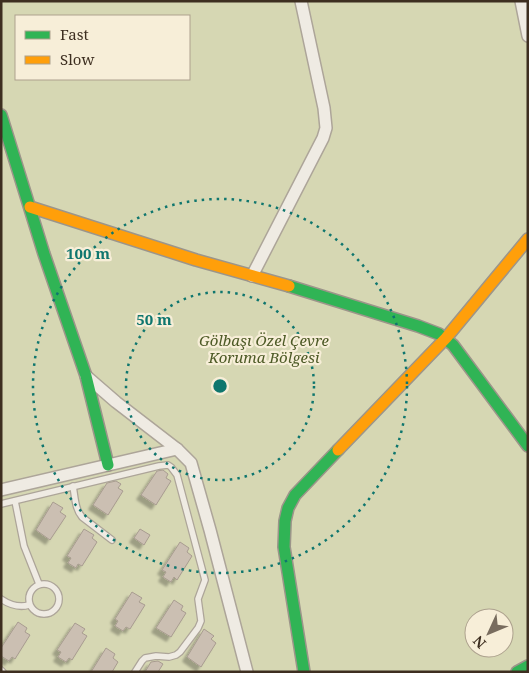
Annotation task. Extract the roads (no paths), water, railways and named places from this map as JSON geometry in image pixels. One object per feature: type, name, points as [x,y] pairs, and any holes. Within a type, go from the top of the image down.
[{"type":"street","points":[[252,276],[323,138],[326,128],[324,108],[301,1]]},
{"type":"street","points":[[522,1],[528,36]]},
{"type":"street","points":[[1,115],[44,254],[86,376],[108,465]]},
{"type":"street","points":[[30,206],[196,260],[418,326],[439,334],[453,345],[528,446]]},
{"type":"street","points":[[304,672],[284,547],[284,528],[289,505],[295,495],[446,338],[528,239]]},
{"type":"street","points":[[86,376],[116,402],[177,449],[190,463],[247,672]]},
{"type":"street","points":[[1,490],[177,449]]},
{"type":"street","points":[[517,672],[528,666]]},
{"type":"lane","points":[[1,504],[164,465],[171,467],[176,475],[205,580],[198,599],[201,621],[180,652],[169,657],[156,656],[145,658],[135,672]]},
{"type":"lane","points":[[73,486],[76,507],[79,513],[112,540]]},
{"type":"lane","points":[[15,500],[24,546],[39,584]]},
{"type":"lane","points":[[39,584],[52,586],[59,596],[59,603],[56,609],[45,615],[38,614],[29,605],[30,592],[39,584]]},
{"type":"lane","points":[[1,599],[22,607],[29,605]]},
{"type":"park label","name":"Gölbaşı Özel Çevre Koruma Bölgesi","points":[[264,348]]}]
